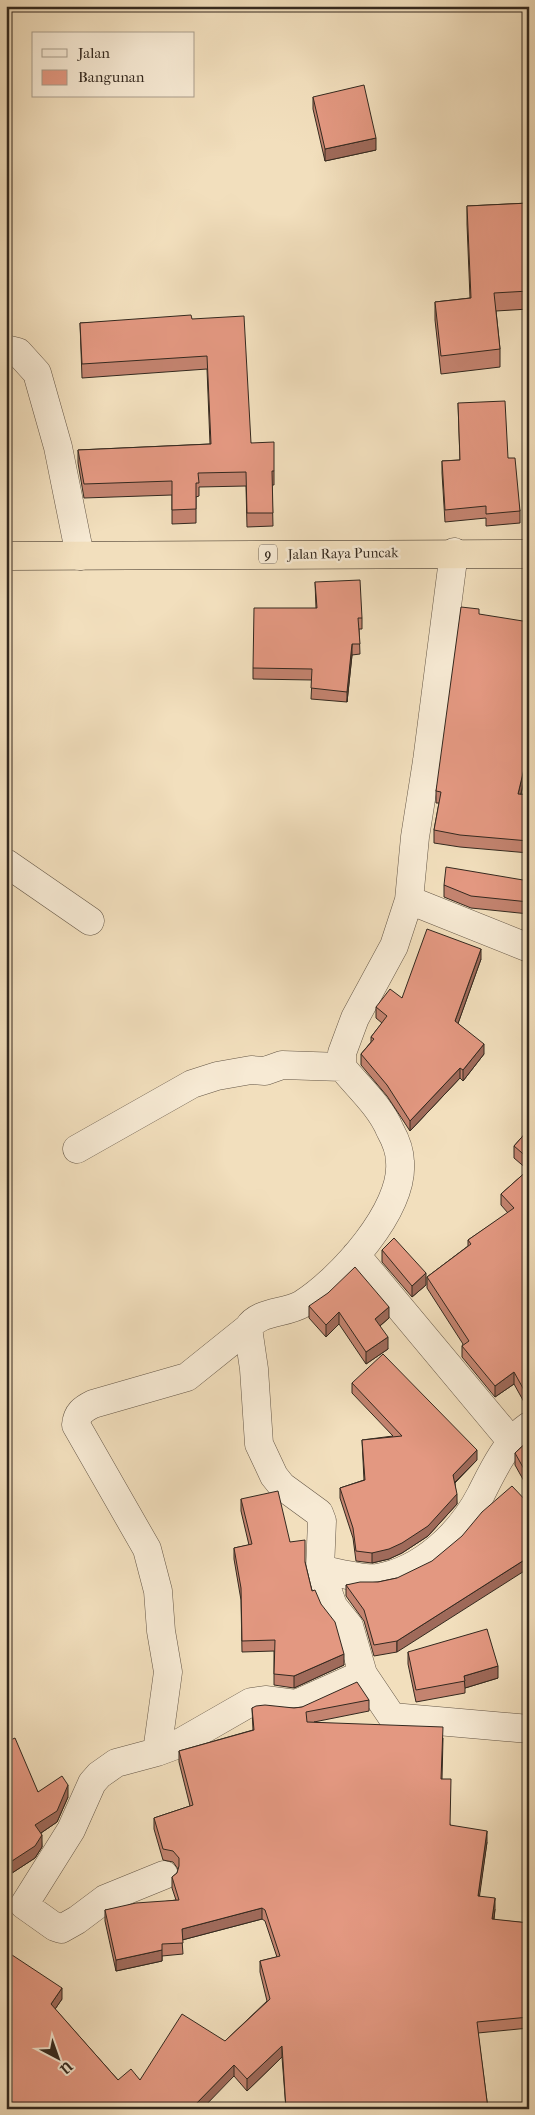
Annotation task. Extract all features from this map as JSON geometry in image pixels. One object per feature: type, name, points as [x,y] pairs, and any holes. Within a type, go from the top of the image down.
[{"type":"highway","name":"Jalan Raya Puncak","points":[[6,556],[454,552],[529,554]]},
{"type":"street","points":[[6,349],[18,352],[37,373],[58,447],[80,556]]},
{"type":"street","points":[[157,1752],[168,1672],[161,1631],[158,1591],[147,1549],[76,1425],[76,1418],[80,1412],[93,1404],[187,1377],[248,1328],[256,1319],[297,1307],[310,1299],[323,1289],[356,1255],[384,1219],[394,1197],[400,1162],[391,1131],[384,1116],[342,1067],[342,1053],[352,1024],[394,946],[409,900],[415,837],[427,761],[454,552]]},
{"type":"street","points":[[6,863],[90,922]]},
{"type":"street","points":[[409,900],[529,948]]},
{"type":"street","points":[[77,1148],[192,1084],[217,1076],[251,1070],[265,1071],[282,1066],[342,1067]]},
{"type":"street","points":[[320,1569],[375,1579],[392,1574],[422,1560],[453,1535],[467,1518],[498,1462],[520,1434],[356,1255]]},
{"type":"street","points":[[248,1328],[254,1369],[259,1444],[274,1476],[282,1486],[319,1513],[322,1521],[320,1569],[333,1606],[349,1626],[363,1674],[392,1717],[529,1729]]},
{"type":"street","points":[[164,1875],[105,1899],[77,1920],[61,1929],[55,1927],[24,1905],[71,1830],[90,1788],[99,1775],[108,1767],[176,1745],[251,1702],[265,1700],[296,1704],[363,1674]]},
{"type":"building","points":[[364,85],[376,138],[325,149],[313,97]]},
{"type":"building","points":[[529,203],[529,291],[494,293],[500,349],[441,356],[435,302],[471,298],[467,206]]},
{"type":"building","points":[[191,315],[192,319],[244,316],[251,443],[274,442],[274,471],[272,471],[273,513],[247,513],[246,472],[198,473],[199,483],[196,483],[196,509],[172,510],[172,481],[84,484],[78,450],[211,444],[207,356],[82,364],[80,323]]},
{"type":"building","points":[[505,401],[508,458],[515,458],[520,511],[486,514],[486,506],[445,510],[442,461],[460,460],[458,403]]},
{"type":"building","points":[[360,580],[362,618],[358,618],[360,644],[352,644],[347,692],[311,688],[312,669],[253,668],[254,608],[317,608],[315,582]]},
{"type":"building","points":[[461,607],[479,609],[479,614],[529,622],[529,748],[518,794],[529,795],[529,841],[460,835],[434,830],[441,792],[436,791]]},
{"type":"building","points":[[446,867],[529,881],[529,902],[471,896],[444,885]]},
{"type":"building","points":[[427,929],[481,949],[455,1021],[484,1044],[463,1070],[460,1068],[410,1121],[387,1085],[361,1054],[374,1039],[371,1037],[387,1016],[376,1007],[390,989],[402,998]]},
{"type":"building","points":[[529,1129],[529,1159],[514,1146]]},
{"type":"building","points":[[529,1169],[529,1399],[514,1372],[495,1386],[462,1346],[469,1341],[427,1277],[471,1244],[468,1240],[514,1208],[501,1194]]},
{"type":"building","points":[[394,1238],[426,1273],[412,1286],[382,1250]]},
{"type":"building","points":[[355,1267],[389,1307],[375,1319],[388,1337],[366,1352],[339,1312],[326,1325],[309,1306],[328,1293]]},
{"type":"building","points":[[383,1354],[477,1450],[453,1475],[457,1494],[428,1526],[402,1543],[389,1549],[372,1553],[356,1551],[353,1528],[340,1488],[365,1480],[362,1440],[402,1436],[352,1383]]},
{"type":"building","points":[[529,1440],[529,1478],[515,1453]]},
{"type":"building","points":[[512,1486],[529,1504],[529,1557],[397,1641],[374,1645],[364,1610],[346,1585],[397,1578],[432,1561],[462,1536],[482,1512]]},
{"type":"building","points":[[278,1491],[290,1542],[305,1540],[305,1562],[312,1591],[315,1590],[321,1604],[335,1622],[344,1654],[294,1676],[274,1674],[275,1640],[242,1641],[241,1588],[234,1548],[252,1544],[241,1499]]},
{"type":"building","points":[[487,1629],[498,1666],[464,1676],[465,1681],[416,1690],[408,1652]]},
{"type":"building","points":[[357,1682],[369,1700],[306,1712],[307,1722],[443,1727],[441,1779],[451,1779],[450,1825],[487,1831],[478,1896],[495,1898],[492,1919],[529,1923],[529,2017],[477,2022],[488,2109],[286,2109],[282,2046],[247,2079],[234,2065],[191,2109],[6,2109],[6,1951],[62,1988],[51,2004],[118,2080],[131,2069],[140,2080],[182,2014],[225,2041],[270,1999],[260,1961],[280,1956],[265,1910],[262,1908],[182,1929],[183,1943],[162,1944],[162,1950],[116,1960],[105,1910],[136,1903],[179,1900],[172,1877],[177,1873],[179,1858],[173,1851],[163,1849],[154,1818],[193,1805],[179,1751],[254,1730],[252,1708],[256,1706],[302,1707]]},
{"type":"building","points":[[15,1738],[38,1792],[62,1776],[68,1785],[57,1811],[35,1825],[42,1835],[35,1846],[12,1861],[6,1851],[6,1742]]}]
